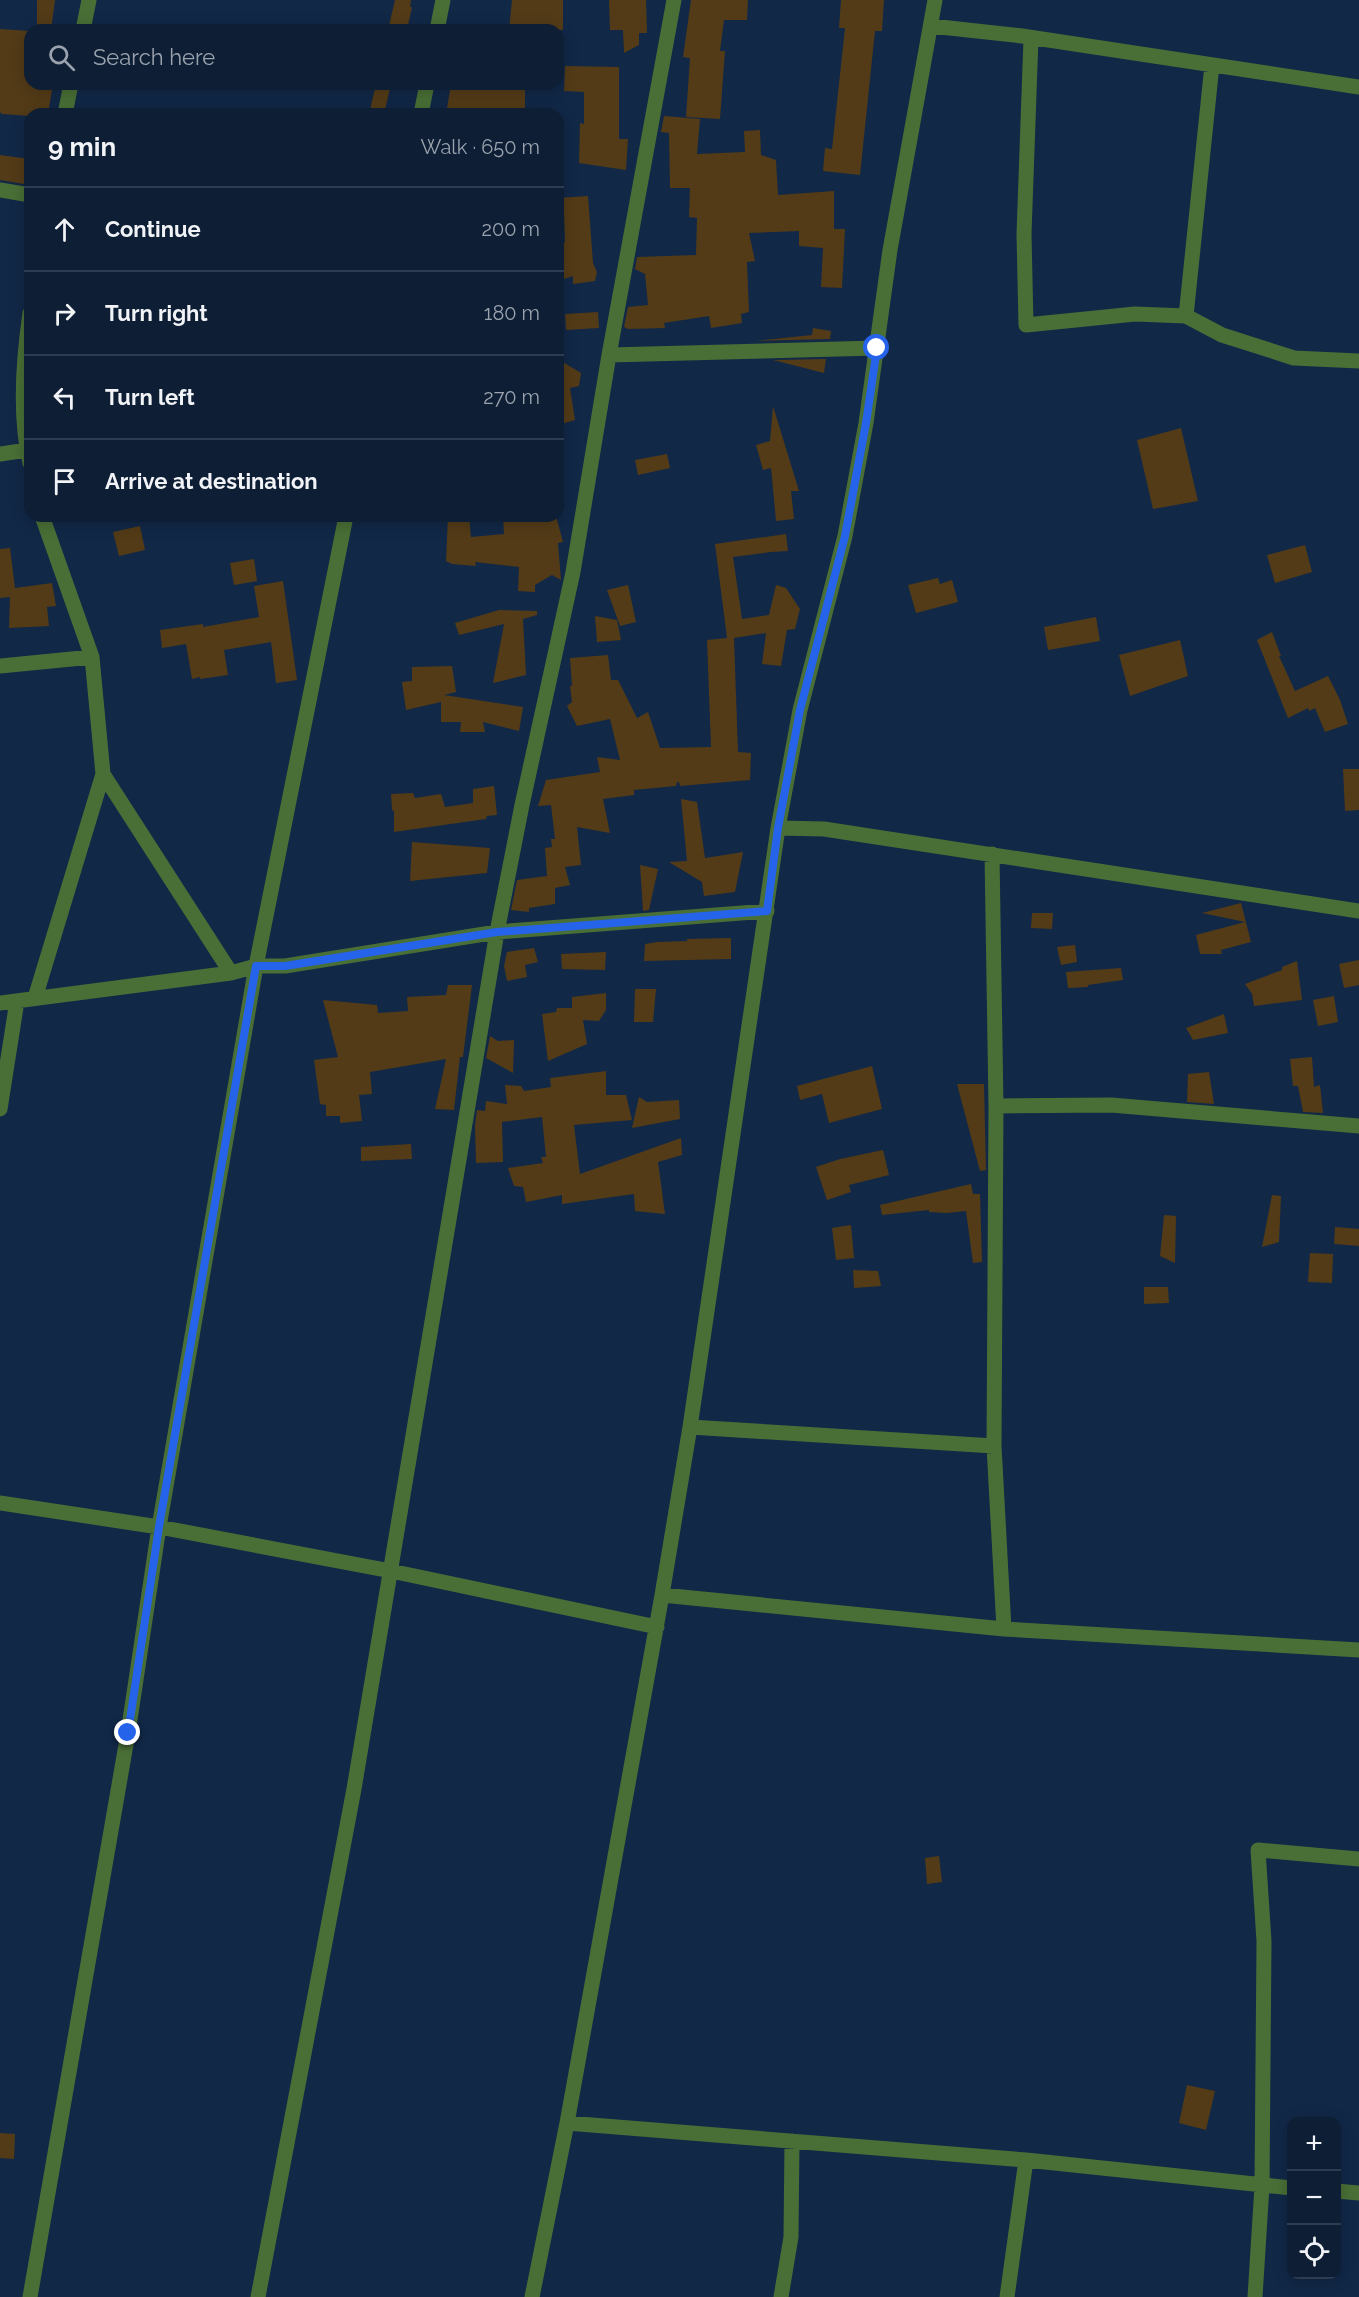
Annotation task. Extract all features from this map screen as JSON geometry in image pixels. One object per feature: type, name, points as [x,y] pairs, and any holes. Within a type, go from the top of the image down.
[{"type":"street","points":[[84,24],[89,0]]},
{"type":"street","points":[[438,24],[443,0]]},
{"type":"street","points":[[258,2297],[352,1801],[497,932],[573,572],[609,355],[674,0]]},
{"type":"street","points":[[532,2297],[567,2122],[657,1627],[690,1427],[778,828],[800,710],[845,536],[866,423],[890,250],[934,0]]},
{"type":"street","points":[[931,26],[1031,38],[1359,87]]},
{"type":"street","points":[[1031,38],[1024,234],[1026,325],[1135,314],[1186,316],[1222,335],[1294,358],[1359,361]]},
{"type":"street","points":[[1186,316],[1212,65]]},
{"type":"street","points":[[66,108],[71,90]]},
{"type":"street","points":[[422,108],[426,90]]},
{"type":"street","points":[[0,190],[24,194]]},
{"type":"street","points":[[609,355],[877,348]]},
{"type":"street","points":[[0,454],[24,457]]},
{"type":"street","points":[[35,998],[103,774],[92,657],[44,522]]},
{"type":"street","points":[[30,2297],[128,1733],[159,1527],[256,966],[345,522]]},
{"type":"street","points":[[0,666],[92,657]]},
{"type":"street","points":[[103,774],[231,973]]},
{"type":"street","points":[[778,828],[824,829],[1359,911]]},
{"type":"street","points":[[992,854],[996,1106],[994,1446],[1004,1629]]},
{"type":"street","points":[[0,1003],[231,973],[256,966],[285,966],[497,932],[767,911]]},
{"type":"street","points":[[0,1109],[17,1001]]},
{"type":"street","points":[[996,1106],[1111,1105],[1359,1126]]},
{"type":"street","points":[[690,1427],[994,1446]]},
{"type":"street","points":[[0,1503],[159,1527],[391,1571],[657,1627]]},
{"type":"street","points":[[662,1595],[1004,1629],[1359,1650]]},
{"type":"street","points":[[1255,2297],[1262,2186],[1264,1941],[1258,1850],[1359,1859]]},
{"type":"street","points":[[567,2122],[1026,2160],[1287,2188]]},
{"type":"street","points":[[781,2297],[791,2237],[792,2140]]},
{"type":"street","points":[[1007,2297],[1026,2160]]},
{"type":"street","points":[[1341,2191],[1359,2193]]},
{"type":"building","points":[[37,0],[55,0],[52,24],[37,24]]},
{"type":"building","points":[[395,0],[411,0],[408,24],[389,24]]},
{"type":"building","points":[[512,0],[563,0],[563,24],[510,24]]},
{"type":"building","points":[[609,0],[646,0],[647,33],[639,33],[639,45],[624,53],[623,30],[610,30]]},
{"type":"building","points":[[691,0],[748,0],[747,20],[724,20],[720,51],[725,51],[720,119],[686,117],[690,58],[683,57]]},
{"type":"building","points":[[841,0],[884,0],[882,31],[875,31],[860,175],[823,171],[825,148],[832,149],[845,28],[839,28]]},
{"type":"building","points":[[0,29],[24,31],[24,90],[52,90],[49,108],[24,108],[24,116],[0,112]]},
{"type":"building","points":[[565,66],[619,67],[619,139],[628,139],[626,170],[579,163],[580,123],[584,124],[584,92],[564,91]]},
{"type":"building","points":[[375,90],[390,90],[385,108],[370,108]]},
{"type":"building","points":[[450,90],[525,90],[525,108],[447,108]]},
{"type":"building","points":[[664,116],[700,119],[697,154],[745,152],[744,131],[760,130],[761,155],[776,160],[778,195],[834,191],[834,229],[845,229],[842,288],[821,287],[823,248],[799,246],[799,231],[749,233],[755,261],[747,262],[749,312],[741,314],[742,323],[711,328],[709,316],[664,323],[665,328],[628,329],[624,327],[628,307],[648,305],[645,274],[635,269],[637,257],[696,255],[697,218],[689,217],[690,188],[670,188],[669,133],[661,132]]},
{"type":"building","points":[[0,155],[24,158],[24,184],[0,180]]},
{"type":"building","points":[[588,196],[593,263],[597,272],[595,281],[573,284],[573,276],[564,279],[564,198]]},
{"type":"building","points":[[598,312],[599,328],[566,330],[565,314]]},
{"type":"building","points":[[813,328],[831,331],[830,339],[755,341],[812,335]]},
{"type":"building","points":[[826,359],[824,373],[773,360]]},
{"type":"building","points":[[564,363],[581,373],[579,386],[570,388],[575,420],[564,423]]},
{"type":"building","points":[[773,406],[799,491],[791,491],[794,519],[776,521],[771,468],[763,470],[756,445],[770,441]]},
{"type":"building","points":[[1181,428],[1198,501],[1153,509],[1137,440]]},
{"type":"building","points":[[667,454],[670,468],[638,475],[635,460]]},
{"type":"building","points":[[448,522],[470,522],[471,537],[504,534],[503,522],[558,522],[563,542],[558,543],[561,580],[552,575],[535,585],[535,592],[518,591],[519,567],[475,562],[476,566],[452,564],[446,561]]},
{"type":"building","points":[[140,526],[145,550],[119,556],[113,532]]},
{"type":"building","points":[[786,534],[788,551],[733,557],[742,619],[769,615],[776,585],[786,588],[800,609],[795,629],[787,630],[781,666],[762,664],[766,633],[734,638],[738,752],[751,753],[750,780],[680,786],[677,782],[676,786],[634,790],[634,795],[603,799],[610,833],[577,827],[581,865],[565,867],[570,885],[555,888],[555,904],[529,908],[529,912],[511,910],[517,880],[547,876],[545,848],[552,847],[551,839],[555,839],[551,805],[538,806],[546,780],[600,772],[597,757],[620,760],[610,719],[577,726],[567,706],[572,702],[570,658],[608,655],[611,680],[618,680],[637,718],[648,712],[660,748],[711,747],[707,640],[727,638],[715,544]]},
{"type":"building","points":[[1305,545],[1312,572],[1275,583],[1267,555]]},
{"type":"building","points":[[10,548],[15,588],[52,583],[56,606],[47,607],[49,626],[9,628],[10,597],[0,598],[0,549]]},
{"type":"building","points":[[254,559],[257,581],[234,585],[230,563]]},
{"type":"building","points":[[938,578],[940,584],[952,580],[958,602],[916,613],[908,585]]},
{"type":"building","points":[[283,581],[297,680],[276,683],[271,642],[224,650],[228,675],[200,679],[200,677],[192,679],[186,644],[162,648],[160,630],[203,624],[203,627],[259,617],[254,586]]},
{"type":"building","points":[[628,585],[636,622],[620,626],[607,590]]},
{"type":"building","points":[[499,610],[537,611],[537,615],[523,619],[526,675],[493,683],[504,624],[459,635],[455,623]]},
{"type":"building","points":[[595,616],[617,620],[621,640],[597,642]]},
{"type":"building","points":[[1096,617],[1100,641],[1048,650],[1044,627]]},
{"type":"building","points":[[1272,632],[1281,656],[1279,656],[1295,691],[1328,676],[1340,700],[1348,724],[1325,732],[1315,708],[1309,711],[1308,708],[1288,718],[1257,640]]},
{"type":"building","points":[[1180,640],[1188,676],[1130,696],[1119,655]]},
{"type":"building","points":[[452,666],[456,692],[444,695],[523,707],[519,731],[483,722],[485,732],[460,732],[461,722],[441,722],[441,702],[406,710],[402,682],[412,681],[412,667]]},
{"type":"building","points":[[1343,769],[1359,769],[1359,810],[1345,811]]},
{"type":"building","points":[[494,786],[497,815],[487,816],[486,819],[394,832],[391,794],[413,793],[415,798],[441,794],[445,807],[473,803],[473,789]]},
{"type":"building","points":[[681,799],[697,802],[705,858],[743,852],[735,892],[704,896],[702,882],[669,862],[687,861]]},
{"type":"building","points":[[412,842],[490,848],[487,873],[410,881]]},
{"type":"building","points":[[640,865],[658,869],[649,910],[643,911]]},
{"type":"building","points":[[1241,903],[1251,942],[1221,950],[1222,954],[1200,954],[1196,935],[1245,922],[1202,913]]},
{"type":"building","points":[[1032,913],[1053,913],[1052,929],[1031,928]]},
{"type":"building","points":[[731,938],[731,959],[644,961],[645,944],[688,941],[686,939]]},
{"type":"building","points":[[1075,945],[1077,962],[1061,965],[1057,947]]},
{"type":"building","points":[[534,948],[538,962],[525,965],[527,977],[507,981],[504,966],[507,952]]},
{"type":"building","points":[[606,952],[605,970],[562,969],[561,954]]},
{"type":"building","points":[[1359,960],[1359,985],[1344,988],[1339,964]]},
{"type":"building","points":[[1297,961],[1302,1000],[1254,1006],[1252,994],[1245,984],[1282,970],[1282,967]]},
{"type":"building","points":[[1121,968],[1123,980],[1088,985],[1088,987],[1068,988],[1066,972]]},
{"type":"building","points":[[448,985],[472,985],[454,1110],[435,1109],[446,1059],[370,1072],[372,1094],[359,1095],[362,1121],[340,1123],[340,1116],[326,1116],[326,1105],[320,1104],[314,1060],[338,1057],[323,1000],[377,1005],[378,1013],[408,1011],[407,997],[446,995]]},
{"type":"building","points":[[635,989],[656,989],[653,1022],[634,1022]]},
{"type":"building","points":[[606,993],[606,1010],[599,1021],[583,1020],[587,1044],[548,1061],[542,1014],[556,1012],[557,1008],[572,1008],[572,997]]},
{"type":"building","points":[[1334,996],[1338,1022],[1318,1026],[1313,1000]]},
{"type":"building","points":[[1224,1014],[1228,1033],[1193,1040],[1186,1028]]},
{"type":"building","points":[[490,1036],[498,1041],[514,1040],[513,1073],[486,1058]]},
{"type":"building","points":[[1312,1057],[1314,1087],[1320,1085],[1323,1113],[1303,1112],[1298,1086],[1293,1086],[1290,1059]]},
{"type":"building","points":[[872,1066],[882,1109],[829,1123],[822,1094],[800,1100],[797,1086]]},
{"type":"building","points":[[606,1071],[606,1095],[626,1095],[632,1120],[574,1125],[580,1174],[681,1138],[682,1155],[658,1162],[665,1214],[635,1211],[634,1194],[562,1204],[562,1195],[526,1202],[523,1187],[514,1186],[508,1168],[543,1163],[541,1157],[546,1157],[542,1117],[502,1122],[503,1162],[476,1163],[477,1110],[485,1111],[486,1101],[507,1104],[505,1085],[521,1086],[524,1091],[551,1087],[550,1078]]},
{"type":"building","points":[[1209,1072],[1214,1104],[1187,1102],[1188,1074]]},
{"type":"building","points":[[957,1084],[984,1084],[986,1170],[980,1171]]},
{"type":"building","points":[[639,1097],[647,1102],[679,1100],[680,1119],[632,1128]]},
{"type":"building","points":[[411,1144],[412,1159],[361,1161],[361,1147]]},
{"type":"building","points":[[883,1150],[889,1175],[849,1185],[851,1192],[827,1200],[816,1167],[840,1159]]},
{"type":"building","points":[[971,1184],[973,1194],[980,1194],[982,1262],[973,1263],[966,1211],[947,1213],[929,1212],[929,1210],[882,1215],[880,1205]]},
{"type":"building","points":[[1272,1195],[1281,1196],[1279,1242],[1262,1247]]},
{"type":"building","points":[[1164,1215],[1176,1216],[1175,1263],[1160,1256]]},
{"type":"building","points":[[851,1225],[854,1258],[836,1260],[832,1228]]},
{"type":"building","points":[[1335,1227],[1359,1229],[1359,1246],[1334,1244]]},
{"type":"building","points":[[1310,1253],[1333,1254],[1332,1283],[1308,1282]]},
{"type":"building","points":[[853,1270],[878,1271],[881,1286],[854,1288]]},
{"type":"building","points":[[1144,1287],[1168,1287],[1169,1303],[1144,1304]]},
{"type":"building","points":[[939,1856],[942,1882],[927,1884],[925,1858]]},
{"type":"building","points":[[1187,2085],[1215,2091],[1206,2130],[1179,2123]]},
{"type":"building","points":[[0,2133],[15,2134],[14,2159],[0,2158]]},
{"type":"route","points":[[128,1733],[159,1527],[256,966],[285,966],[497,932],[767,911],[778,828],[800,710],[845,536],[877,348]]}]
